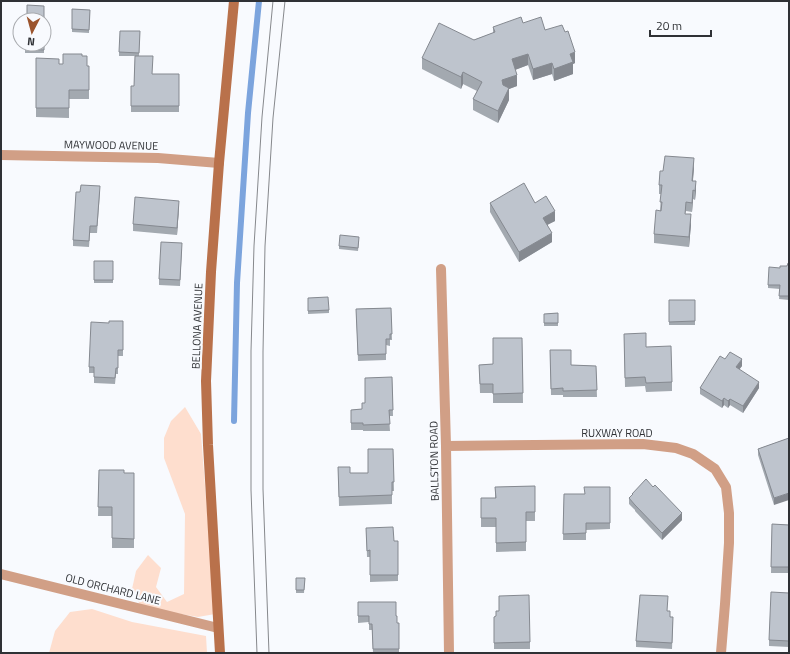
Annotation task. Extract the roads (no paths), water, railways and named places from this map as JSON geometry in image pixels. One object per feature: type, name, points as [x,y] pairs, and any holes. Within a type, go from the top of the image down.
[{"type":"street","name":"BELLONA AVENUE","points":[[220,653],[208,445],[206,381],[211,272],[219,163],[234,1]]},
{"type":"street","name":"MAYWOOD AVENUE","points":[[1,155],[158,158],[219,163]]},
{"type":"street","name":"BALLSTON ROAD","points":[[441,269],[446,446],[448,653]]},
{"type":"street","name":"RUXWAY ROAD","points":[[446,446],[643,444],[676,448],[693,454],[715,469],[726,487],[729,513],[721,653]]},
{"type":"street","name":"OLD ORCHARD LANE","points":[[1,574],[218,628]]},
{"type":"waterway","points":[[234,421],[237,283],[248,113],[259,1]]},
{"type":"tram line","points":[[257,653],[251,490],[251,351],[254,246],[262,117],[273,1]]},
{"type":"tram line","points":[[269,653],[263,489],[265,246],[273,118],[285,1]]}]
